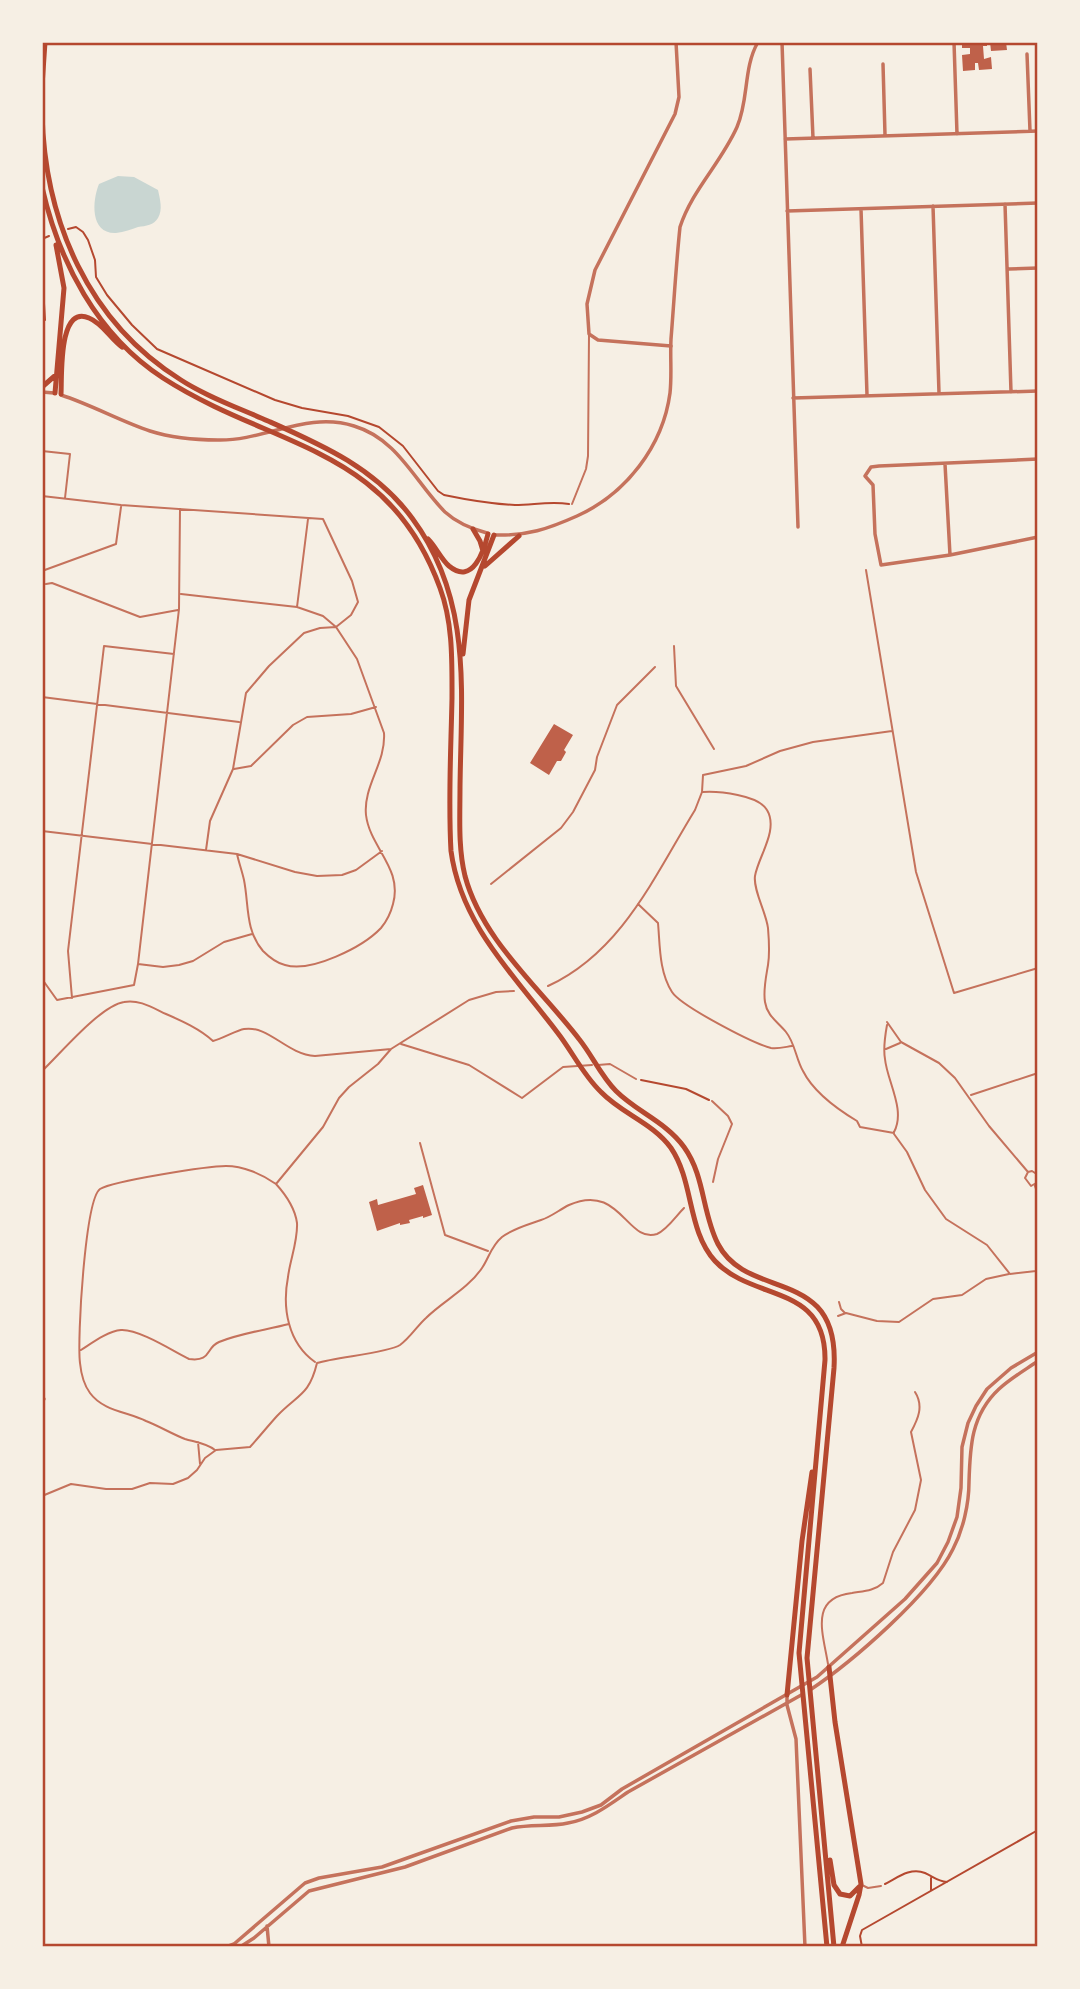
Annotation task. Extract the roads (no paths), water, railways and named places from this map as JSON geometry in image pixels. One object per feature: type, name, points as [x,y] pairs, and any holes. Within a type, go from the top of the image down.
[{"type":"highway","points":[[42,86],[45,42]]},
{"type":"highway","points":[[42,114],[47,169],[72,258],[96,300],[137,347],[191,386],[296,433],[366,471],[401,504],[447,564],[458,570],[476,566],[491,534]]},
{"type":"highway","points":[[42,187],[64,288],[57,374],[58,394]]},
{"type":"highway","points":[[51,234],[85,298],[106,326],[137,358]]},
{"type":"highway","points":[[58,394],[66,330],[75,317],[90,318],[114,342],[162,377],[191,394],[339,463],[377,491],[408,527],[432,568],[441,590],[451,636],[451,843],[456,879],[467,908],[481,933],[607,1098],[656,1133],[670,1147],[682,1170],[701,1237],[717,1263],[743,1281],[791,1298],[815,1321],[821,1333],[825,1353],[799,1662],[827,1947]]},
{"type":"highway","points":[[42,390],[57,374]]},
{"type":"highway","points":[[473,529],[482,545],[483,553]]},
{"type":"highway","points":[[421,532],[442,572],[459,628],[460,834],[463,864],[471,894],[490,930],[592,1063],[617,1092],[668,1129],[688,1152],[697,1171],[714,1234],[726,1255],[747,1272],[788,1287],[805,1297],[823,1316],[833,1341],[834,1368],[807,1647],[834,1947]]},
{"type":"highway","points":[[461,674],[467,607],[491,534]]},
{"type":"highway","points":[[482,568],[519,536]]},
{"type":"highway","points":[[787,1695],[806,1505],[816,1444]]},
{"type":"highway","points":[[829,1667],[861,1884],[842,1947]]},
{"type":"highway","points":[[825,1838],[837,1892],[842,1896],[850,1896],[861,1884]]},
{"type":"street","points":[[671,346],[598,340],[589,334],[587,304],[594,270],[675,114],[679,97],[676,42]]},
{"type":"street","points":[[42,390],[152,432],[200,439],[245,438],[293,425],[321,421],[356,426],[384,441],[398,453],[446,512],[473,529],[491,534],[519,536],[551,527],[589,510],[621,486],[643,462],[665,419],[670,391],[680,227],[689,204],[737,128],[751,55],[758,42]]},
{"type":"street","points":[[782,42],[798,527]]},
{"type":"street","points":[[954,42],[957,134]]},
{"type":"street","points":[[1027,54],[1030,131]]},
{"type":"street","points":[[883,64],[885,135]]},
{"type":"street","points":[[810,69],[813,138]]},
{"type":"street","points":[[785,139],[1038,131]]},
{"type":"street","points":[[787,211],[1038,203]]},
{"type":"street","points":[[1005,204],[1011,392]]},
{"type":"street","points":[[933,206],[939,394]]},
{"type":"street","points":[[861,209],[867,396]]},
{"type":"street","points":[[1008,269],[1038,268]]},
{"type":"street","points":[[793,398],[1038,391]]},
{"type":"street","points":[[1038,459],[871,467],[865,476],[873,485],[875,534],[881,565],[950,555],[1038,537]]},
{"type":"street","points":[[945,464],[950,555]]},
{"type":"street","points":[[226,1947],[234,1944],[291,1894],[312,1881],[382,1867],[511,1821],[559,1817],[601,1805],[817,1677],[890,1614],[937,1563],[957,1517],[962,1447],[976,1406],[987,1389],[1011,1368],[1038,1352]]},
{"type":"street","points":[[240,1947],[309,1891],[405,1867],[513,1828],[568,1823],[603,1810],[624,1792],[787,1705],[819,1684],[897,1618],[943,1566],[953,1549],[965,1512],[970,1483],[969,1447],[976,1424],[983,1409],[998,1390],[1038,1361]]},
{"type":"street","points":[[787,1695],[796,1739],[805,1947]]},
{"type":"street","points":[[601,1805],[603,1810]]},
{"type":"street","points":[[267,1926],[269,1947]]},
{"type":"lane","points":[[42,340],[44,325]]},
{"type":"lane","points":[[572,504],[586,469],[588,456],[589,334]]},
{"type":"lane","points":[[42,451],[70,454],[65,499]]},
{"type":"lane","points":[[42,496],[121,505],[323,519],[352,582],[358,602],[351,615],[336,627],[304,633],[269,666],[246,693],[233,769],[210,821],[206,850]]},
{"type":"lane","points":[[42,571],[116,544],[121,505]]},
{"type":"lane","points":[[42,979],[57,1000],[134,985],[181,594],[180,508]]},
{"type":"lane","points":[[296,607],[308,518]]},
{"type":"lane","points":[[866,570],[916,872],[954,993],[1038,968]]},
{"type":"lane","points":[[46,584],[52,583],[141,617],[179,609]]},
{"type":"lane","points":[[181,594],[296,607],[323,616],[336,627],[357,659],[384,733],[385,746],[366,801],[366,817],[392,872],[395,897],[385,922],[370,937],[317,964],[295,967],[273,960],[262,950],[253,934],[237,855]]},
{"type":"lane","points":[[72,999],[68,951],[104,646],[175,654]]},
{"type":"lane","points":[[674,646],[676,686],[714,749]]},
{"type":"lane","points":[[491,884],[561,828],[573,812],[595,770],[597,757],[617,705],[655,667]]},
{"type":"lane","points":[[42,697],[240,723]]},
{"type":"lane","points":[[233,769],[251,766],[293,725],[307,717],[351,714],[376,707]]},
{"type":"lane","points":[[548,986],[592,959],[628,921],[695,810],[702,792],[703,775],[746,766],[780,751],[813,742],[892,730]]},
{"type":"lane","points":[[702,792],[721,791],[757,802],[766,808],[770,816],[769,833],[755,881],[766,913],[768,929],[769,962],[765,1001],[768,1012],[787,1032],[810,1084],[857,1121],[860,1127],[894,1133],[907,1152],[925,1190],[946,1219],[987,1245],[1010,1274]]},
{"type":"lane","points":[[42,831],[237,855],[317,876],[342,875],[356,870],[382,851]]},
{"type":"lane","points":[[638,904],[658,923],[661,962],[666,982],[677,1000],[770,1048],[793,1045]]},
{"type":"lane","points":[[138,964],[163,967],[179,965],[193,961],[225,942],[253,934]]},
{"type":"lane","points":[[276,1184],[323,1126],[339,1098],[391,1049],[469,1000],[496,992],[514,991]]},
{"type":"lane","points":[[42,1071],[67,1043],[107,1008],[125,1002],[137,1002],[152,1007],[213,1041],[228,1037],[241,1029],[255,1029],[264,1031],[290,1049],[305,1055],[391,1049]]},
{"type":"lane","points":[[894,1133],[898,1126],[898,1112],[884,1050],[887,1022],[901,1042],[948,1070],[970,1096],[989,1126],[1028,1172],[1032,1171],[1038,1175]]},
{"type":"lane","points":[[884,1050],[901,1042]]},
{"type":"lane","points":[[400,1044],[468,1065],[522,1098],[563,1067],[592,1063],[610,1064],[636,1079]]},
{"type":"lane","points":[[970,1096],[978,1091],[1038,1073]]},
{"type":"lane","points":[[712,1101],[728,1116],[732,1124],[718,1159],[713,1182]]},
{"type":"lane","points":[[420,1143],[446,1235],[489,1251]]},
{"type":"lane","points":[[227,1166],[266,1176],[276,1184],[290,1204],[297,1223],[287,1280],[289,1324],[300,1349],[317,1363],[313,1379],[306,1390],[279,1414],[250,1447],[216,1450],[98,1402],[89,1392],[83,1378],[79,1350],[89,1224],[100,1189],[125,1181],[227,1166]]},
{"type":"lane","points":[[1028,1172],[1026,1182],[1035,1186],[1038,1195]]},
{"type":"lane","points":[[1035,1186],[1038,1182]]},
{"type":"lane","points":[[317,1363],[401,1345],[426,1317],[461,1290],[482,1269],[489,1251],[502,1237],[523,1224],[541,1220],[588,1199],[603,1201],[617,1210],[636,1230],[649,1235],[659,1234],[684,1208]]},
{"type":"lane","points":[[839,1302],[846,1313],[877,1321],[899,1322],[933,1299],[962,1295],[986,1279],[1037,1271]]},
{"type":"lane","points":[[838,1316],[846,1313]]},
{"type":"lane","points":[[79,1350],[123,1330],[133,1331],[189,1359],[198,1360],[205,1358],[216,1342],[289,1324]]},
{"type":"lane","points":[[829,1667],[822,1619],[823,1608],[834,1596],[869,1591],[883,1583],[893,1552],[915,1510],[922,1480],[911,1432],[918,1420],[920,1409],[915,1392]]},
{"type":"lane","points":[[198,1442],[200,1465]]},
{"type":"lane","points":[[42,1496],[71,1484],[106,1489],[132,1489],[150,1483],[173,1484],[188,1478],[205,1458],[216,1450]]},
{"type":"lane","points":[[861,1884],[868,1888],[881,1886]]}]
